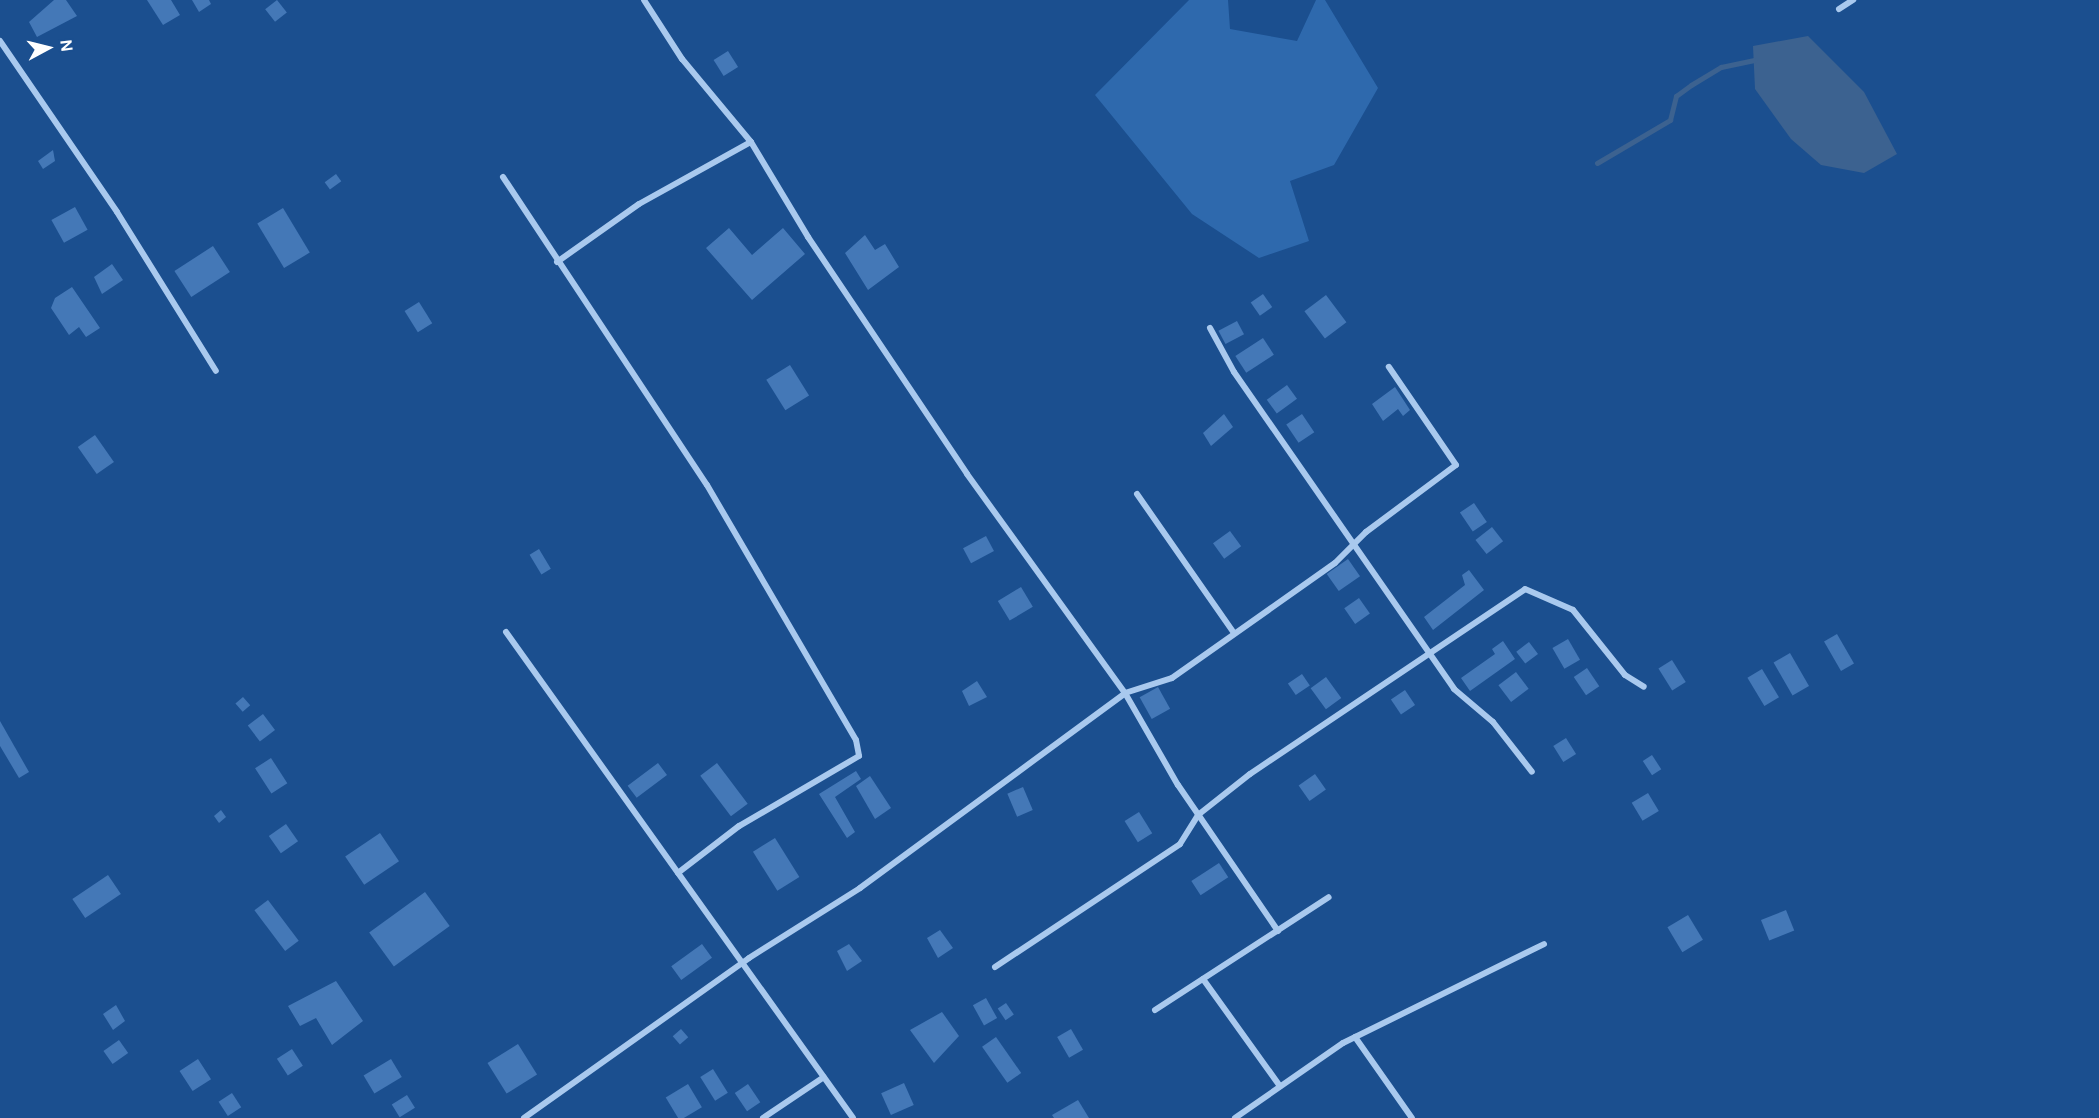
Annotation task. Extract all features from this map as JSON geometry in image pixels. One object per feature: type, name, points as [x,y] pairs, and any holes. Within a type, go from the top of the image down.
[{"type":"street","points":[[644,0],[682,59],[751,142],[808,237],[967,474],[1125,693],[1198,814],[1220,839],[1278,931]]},
{"type":"street","points":[[1839,9],[1853,0]]},
{"type":"street","points":[[0,40],[216,371]]},
{"type":"street","points":[[557,262],[639,204],[751,142]]},
{"type":"street","points":[[503,177],[557,262],[707,485],[807,652],[859,756],[739,826],[678,873]]},
{"type":"street","points":[[1210,328],[1234,372],[1454,689],[1494,722],[1532,772]]},
{"type":"street","points":[[524,1118],[743,964],[860,888],[1125,693],[1172,678],[1354,544],[1456,465],[1389,367]]},
{"type":"street","points":[[1137,494],[1234,633]]},
{"type":"street","points":[[995,967],[1180,844],[1198,814],[1250,774],[1432,655],[1525,589],[1573,610],[1625,675],[1644,687]]},
{"type":"street","points":[[506,632],[853,1118]]},
{"type":"street","points":[[1155,1010],[1329,897]]},
{"type":"street","points":[[1235,1118],[1354,1037],[1544,944]]},
{"type":"street","points":[[1203,979],[1280,1086]]},
{"type":"street","points":[[1354,1037],[1412,1118]]},
{"type":"street","points":[[763,1118],[824,1077]]},
{"type":"shaded area","points":[[1189,0],[1228,0],[1230,29],[1297,41],[1316,0],[1325,0],[1378,88],[1334,165],[1290,181],[1309,241],[1259,258],[1192,214],[1095,95]]},
{"type":"shaded area","points":[[1808,36],[1864,92],[1897,154],[1864,173],[1821,165],[1791,139],[1755,89],[1753,46]]},
{"type":"building","points":[[54,0],[66,0],[77,16],[37,37],[29,22]]},
{"type":"building","points":[[147,0],[171,0],[180,15],[163,25]]},
{"type":"building","points":[[192,0],[209,0],[211,4],[199,12]]},
{"type":"building","points":[[277,0],[287,13],[275,22],[265,9]]},
{"type":"building","points":[[728,51],[738,67],[724,76],[714,60]]},
{"type":"building","points":[[53,150],[55,161],[43,169],[38,161]]},
{"type":"building","points":[[336,174],[341,181],[330,190],[325,182]]},
{"type":"building","points":[[75,207],[88,230],[64,243],[51,220]]},
{"type":"building","points":[[283,208],[310,253],[284,268],[257,223]]},
{"type":"building","points":[[729,228],[752,255],[783,228],[805,254],[752,300],[706,248]]},
{"type":"building","points":[[865,235],[875,250],[885,244],[899,267],[868,290],[845,253]]},
{"type":"building","points":[[213,246],[230,272],[191,297],[174,271]]},
{"type":"building","points":[[112,264],[123,280],[102,294],[94,277]]},
{"type":"building","points":[[72,287],[100,328],[86,337],[79,327],[69,335],[51,308],[55,298]]},
{"type":"building","points":[[1263,294],[1272,307],[1260,316],[1251,303]]},
{"type":"building","points":[[1326,295],[1346,322],[1325,338],[1304,311]]},
{"type":"building","points":[[419,302],[432,323],[418,332],[405,311]]},
{"type":"building","points":[[1237,321],[1244,334],[1226,344],[1218,331]]},
{"type":"building","points":[[1263,338],[1274,355],[1246,373],[1235,356]]},
{"type":"building","points":[[790,365],[809,396],[785,410],[766,380]]},
{"type":"building","points":[[1287,385],[1297,399],[1277,413],[1267,400]]},
{"type":"building","points":[[1395,387],[1410,410],[1403,416],[1398,409],[1383,421],[1372,404]]},
{"type":"building","points":[[1224,414],[1233,427],[1211,446],[1203,433]]},
{"type":"building","points":[[1302,414],[1314,432],[1299,443],[1286,425]]},
{"type":"building","points":[[95,435],[114,462],[97,474],[78,447]]},
{"type":"building","points":[[1474,503],[1487,522],[1473,532],[1460,513]]},
{"type":"building","points":[[1492,527],[1503,541],[1487,554],[1475,540]]},
{"type":"building","points":[[1230,531],[1241,546],[1224,559],[1213,543]]},
{"type":"building","points":[[986,536],[994,551],[971,563],[963,548]]},
{"type":"building","points":[[539,549],[551,569],[541,574],[530,555]]},
{"type":"building","points":[[1348,559],[1360,576],[1339,591],[1327,574]]},
{"type":"building","points":[[1469,570],[1484,590],[1433,630],[1424,617],[1465,585],[1462,575]]},
{"type":"building","points":[[1021,587],[1033,607],[1010,621],[998,601]]},
{"type":"building","points":[[1359,598],[1370,614],[1355,624],[1344,608]]},
{"type":"building","points":[[1837,634],[1854,663],[1841,671],[1824,642]]},
{"type":"building","points":[[1568,639],[1580,660],[1564,669],[1552,648]]},
{"type":"building","points":[[1503,641],[1515,659],[1470,691],[1461,678],[1495,654],[1492,649]]},
{"type":"building","points":[[1529,642],[1538,654],[1525,664],[1516,652]]},
{"type":"building","points":[[1790,653],[1809,686],[1793,695],[1774,662]]},
{"type":"building","points":[[1672,660],[1686,682],[1672,691],[1658,668]]},
{"type":"building","points":[[1587,668],[1599,686],[1586,695],[1574,677]]},
{"type":"building","points":[[1762,669],[1779,697],[1764,706],[1747,678]]},
{"type":"building","points":[[1516,672],[1529,689],[1511,702],[1498,685]]},
{"type":"building","points":[[1302,674],[1310,686],[1296,695],[1288,684]]},
{"type":"building","points":[[1326,677],[1341,698],[1326,709],[1311,688]]},
{"type":"building","points":[[977,681],[987,697],[969,706],[962,691]]},
{"type":"building","points":[[1158,687],[1170,709],[1152,719],[1140,697]]},
{"type":"building","points":[[1405,690],[1415,705],[1401,714],[1391,700]]},
{"type":"building","points":[[243,697],[250,705],[243,712],[235,704]]},
{"type":"building","points":[[263,714],[275,730],[260,741],[248,725]]},
{"type":"building","points":[[0,721],[29,772],[19,778],[0,746]]},
{"type":"building","points":[[1566,738],[1576,754],[1563,762],[1553,746]]},
{"type":"building","points":[[1652,755],[1661,769],[1652,775],[1643,761]]},
{"type":"building","points":[[271,758],[287,783],[271,794],[255,768]]},
{"type":"building","points":[[658,763],[667,775],[637,798],[628,786]]},
{"type":"building","points":[[717,763],[748,804],[731,816],[700,776]]},
{"type":"building","points":[[856,771],[861,779],[835,797],[855,832],[847,838],[819,794]]},
{"type":"building","points":[[1315,774],[1326,790],[1310,801],[1299,785]]},
{"type":"building","points":[[870,776],[891,808],[875,819],[856,786]]},
{"type":"building","points":[[1023,787],[1033,810],[1017,817],[1007,794]]},
{"type":"building","points":[[1648,793],[1659,811],[1643,821],[1632,803]]},
{"type":"building","points":[[221,810],[226,817],[219,823],[214,816]]},
{"type":"building","points":[[1139,812],[1152,833],[1138,842],[1125,821]]},
{"type":"building","points":[[286,824],[298,841],[281,853],[269,836]]},
{"type":"building","points":[[380,833],[399,861],[364,885],[345,856]]},
{"type":"building","points":[[775,838],[799,877],[777,891],[753,852]]},
{"type":"building","points":[[1219,863],[1228,877],[1201,895],[1191,881]]},
{"type":"building","points":[[108,875],[121,894],[85,918],[72,899]]},
{"type":"building","points":[[425,892],[450,926],[394,967],[369,933]]},
{"type":"building","points":[[268,900],[299,941],[285,951],[254,910]]},
{"type":"building","points":[[1786,910],[1794,930],[1769,941],[1761,920]]},
{"type":"building","points":[[1688,915],[1703,940],[1682,952],[1667,927]]},
{"type":"building","points":[[940,930],[953,948],[938,958],[927,938]]},
{"type":"building","points":[[702,944],[712,958],[681,980],[671,966]]},
{"type":"building","points":[[849,944],[862,961],[847,971],[837,951]]},
{"type":"building","points":[[336,981],[363,1021],[332,1045],[316,1018],[300,1026],[288,1006]]},
{"type":"building","points":[[986,998],[997,1018],[984,1025],[973,1005]]},
{"type":"building","points":[[1006,1003],[1014,1015],[1006,1020],[998,1009]]},
{"type":"building","points":[[116,1005],[125,1021],[113,1030],[103,1014]]},
{"type":"building","points":[[942,1012],[959,1036],[934,1063],[910,1030]]},
{"type":"building","points":[[681,1029],[688,1037],[680,1045],[673,1036]]},
{"type":"building","points":[[1071,1029],[1083,1050],[1069,1058],[1057,1037]]},
{"type":"building","points":[[996,1037],[1021,1073],[1007,1083],[982,1047]]},
{"type":"building","points":[[119,1040],[128,1053],[113,1064],[103,1051]]},
{"type":"building","points":[[518,1044],[537,1075],[507,1094],[487,1063]]},
{"type":"building","points":[[292,1049],[303,1066],[288,1076],[277,1059]]},
{"type":"building","points":[[198,1059],[211,1079],[193,1091],[180,1071]]},
{"type":"building","points":[[391,1059],[402,1077],[374,1093],[364,1075]]},
{"type":"building","points":[[713,1069],[728,1093],[715,1101],[700,1077]]},
{"type":"building","points":[[904,1083],[914,1105],[891,1115],[881,1093]]},
{"type":"building","points":[[688,1084],[702,1107],[684,1118],[678,1118],[666,1097]]},
{"type":"building","points":[[748,1084],[760,1102],[747,1111],[735,1093]]},
{"type":"building","points":[[232,1093],[241,1107],[228,1116],[219,1102]]},
{"type":"building","points":[[407,1095],[415,1108],[400,1117],[392,1105]]},
{"type":"building","points":[[1078,1100],[1089,1118],[1054,1118],[1052,1115]]},
{"type":"waterway","points":[[1597,163],[1670,120],[1676,96],[1691,85],[1721,67],[1754,60]]}]
